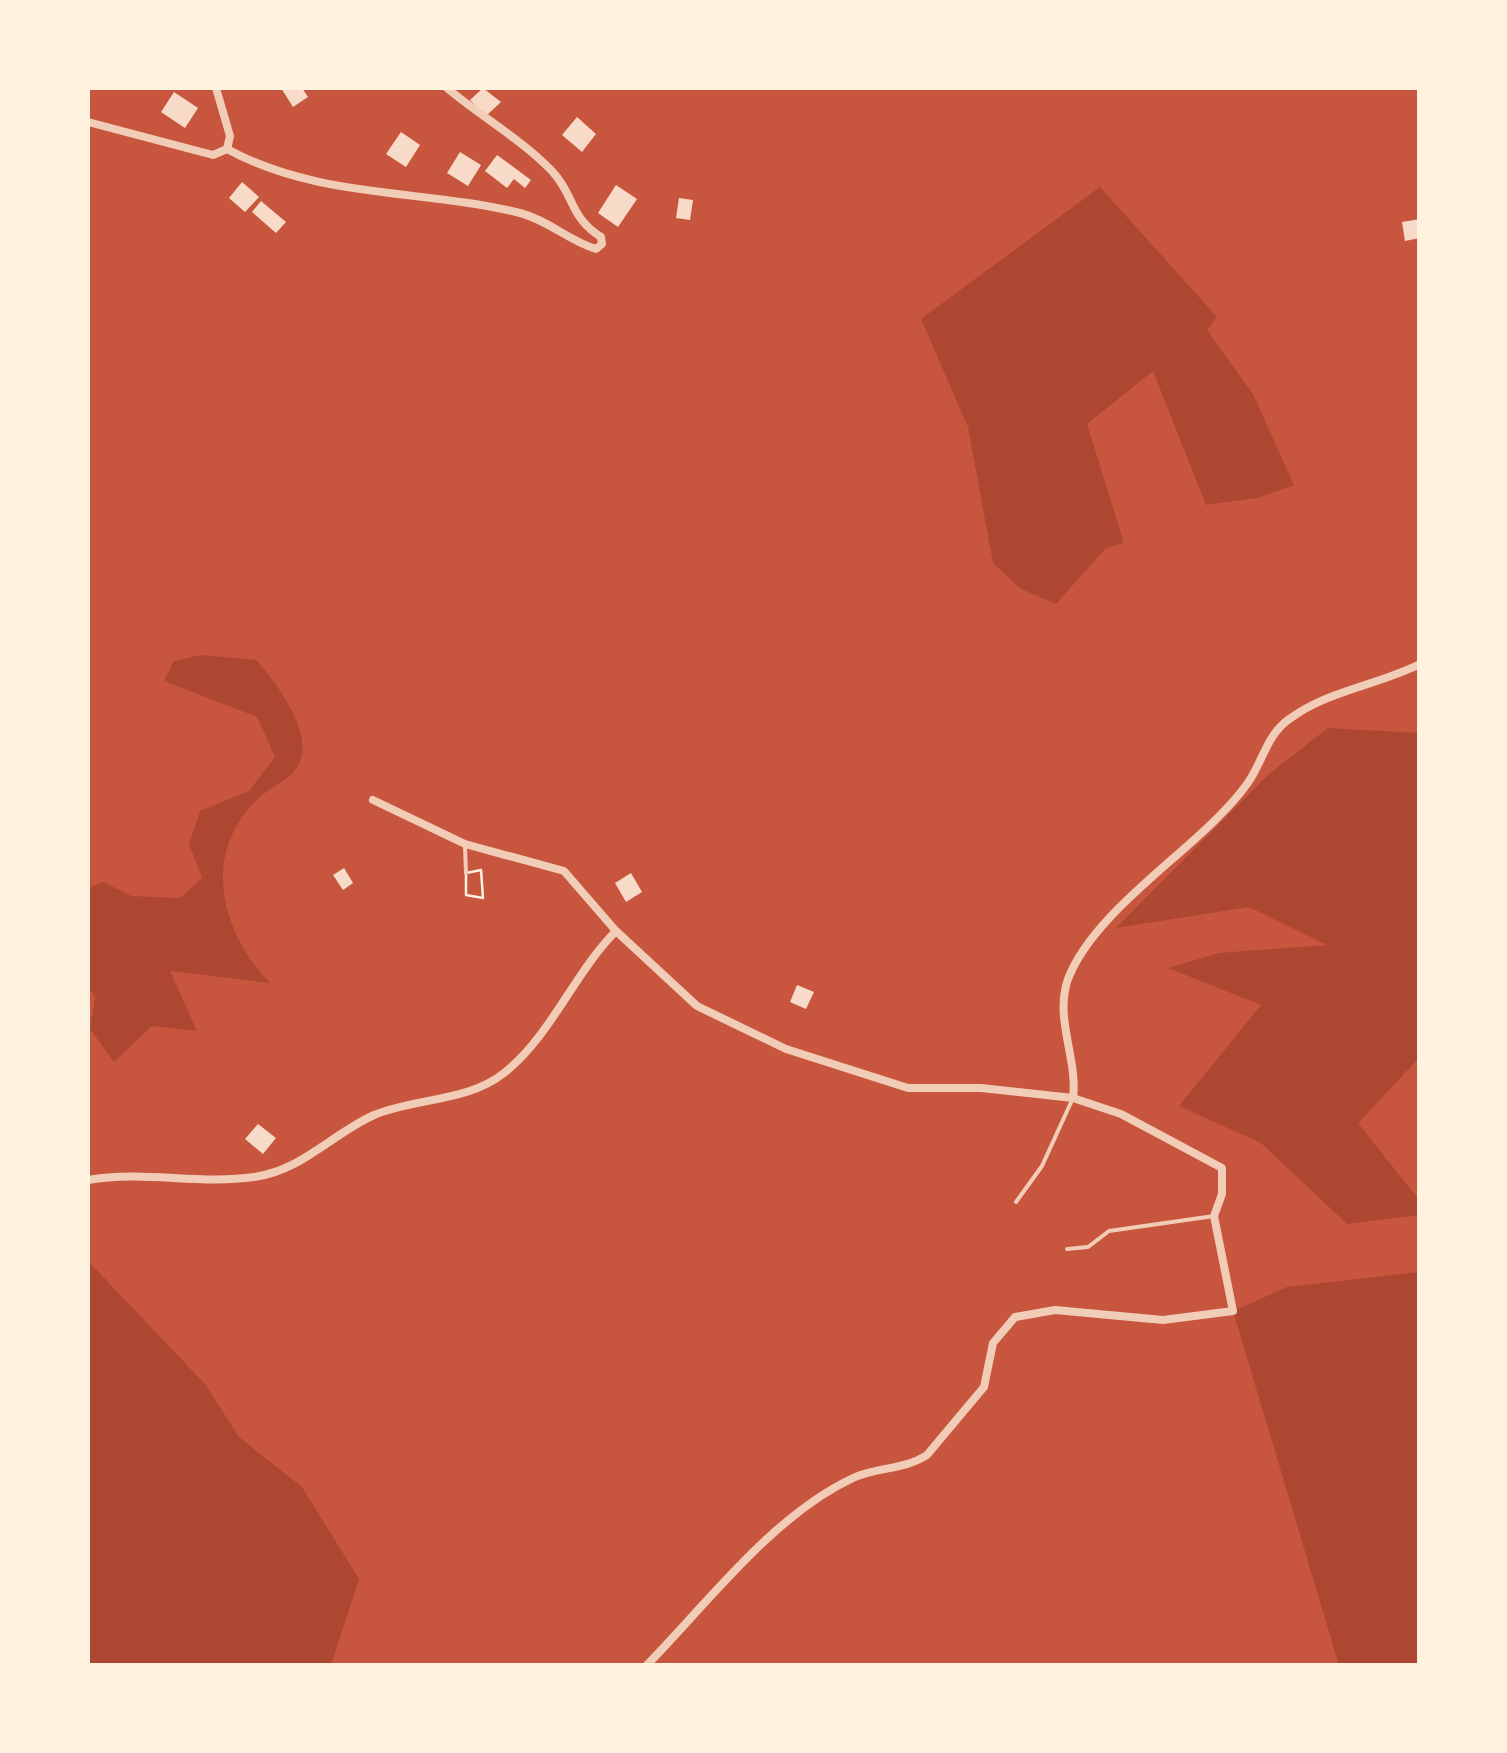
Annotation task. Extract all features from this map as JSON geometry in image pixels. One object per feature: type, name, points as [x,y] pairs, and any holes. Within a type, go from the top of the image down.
[{"type":"street","points":[[216,88],[230,136],[227,149]]},
{"type":"street","points":[[88,122],[191,153],[213,155],[227,149],[327,184],[521,214],[559,228],[584,246],[596,249],[602,244],[600,237],[581,225],[564,185],[547,166],[447,88]]},
{"type":"street","points":[[1073,1098],[1076,1075],[1064,1022],[1065,997],[1068,978],[1098,934],[1193,836],[1228,808],[1284,722],[1354,685],[1420,664]]},
{"type":"street","points":[[373,800],[465,844],[564,871],[616,930],[698,1006],[786,1049],[908,1088],[981,1088],[1073,1098],[1121,1114],[1222,1168],[1222,1194],[1214,1216],[1233,1311],[1162,1320],[1055,1310],[1015,1318],[993,1343],[984,1388],[926,1455],[915,1462],[855,1476],[826,1495],[746,1557],[685,1629],[646,1666]]},
{"type":"street","points":[[88,1180],[144,1174],[254,1178],[283,1170],[374,1115],[432,1102],[502,1075],[534,1041],[616,930]]},
{"type":"lane","points":[[465,844],[466,873]]},
{"type":"lane","points":[[1016,1202],[1042,1166],[1073,1098]]},
{"type":"lane","points":[[1067,1250],[1088,1247],[1109,1231],[1214,1216]]},
{"type":"path","points":[[482,870],[483,898],[466,895],[466,873],[482,870]]},
{"type":"shaded area","points":[[1100,187],[1217,317],[1207,330],[1253,394],[1294,485],[1257,498],[1206,505],[1153,371],[1087,424],[1124,543],[1106,548],[1056,604],[1021,589],[993,563],[968,427],[921,319]]},
{"type":"shaded area","points":[[201,655],[256,660],[280,691],[300,731],[299,763],[291,775],[260,797],[241,819],[229,842],[224,866],[229,916],[239,940],[270,983],[170,971],[197,1031],[152,1026],[114,1062],[90,1029],[95,997],[88,987],[88,888],[103,882],[131,896],[180,898],[202,878],[189,844],[200,811],[249,791],[275,757],[257,717],[164,681],[174,661]]},
{"type":"shaded area","points":[[1328,728],[1420,733],[1419,1058],[1358,1123],[1419,1200],[1419,1215],[1347,1224],[1261,1143],[1179,1106],[1261,1005],[1168,968],[1219,953],[1327,945],[1249,907],[1116,928],[1269,774]]},
{"type":"shaded area","points":[[88,1261],[205,1384],[239,1437],[302,1487],[359,1579],[331,1665],[88,1665]]},
{"type":"shaded area","points":[[1419,1272],[1419,1665],[1339,1665],[1233,1311],[1287,1287]]},
{"type":"building","points":[[281,88],[302,88],[308,97],[293,107]]},
{"type":"building","points":[[483,88],[501,102],[486,116],[470,100]]},
{"type":"building","points":[[174,92],[198,108],[185,128],[161,112]]},
{"type":"building","points":[[577,117],[596,134],[582,152],[562,135]]},
{"type":"building","points":[[401,132],[420,145],[406,167],[386,154]]},
{"type":"building","points":[[460,152],[481,165],[468,186],[447,173]]},
{"type":"building","points":[[497,155],[531,180],[525,188],[514,179],[507,188],[485,171]]},
{"type":"building","points":[[242,182],[259,197],[245,212],[229,198]]},
{"type":"building","points":[[616,185],[637,199],[618,227],[598,213]]},
{"type":"building","points":[[679,198],[693,200],[690,220],[676,218]]},
{"type":"building","points":[[261,201],[286,222],[276,233],[252,212]]},
{"type":"building","points":[[1420,219],[1420,238],[1405,241],[1402,222]]},
{"type":"building","points":[[344,868],[353,883],[343,890],[333,875]]},
{"type":"building","points":[[631,873],[642,892],[626,902],[615,883]]},
{"type":"building","points":[[797,985],[814,992],[806,1009],[790,1002]]},
{"type":"building","points":[[258,1124],[276,1138],[263,1154],[245,1139]]}]
